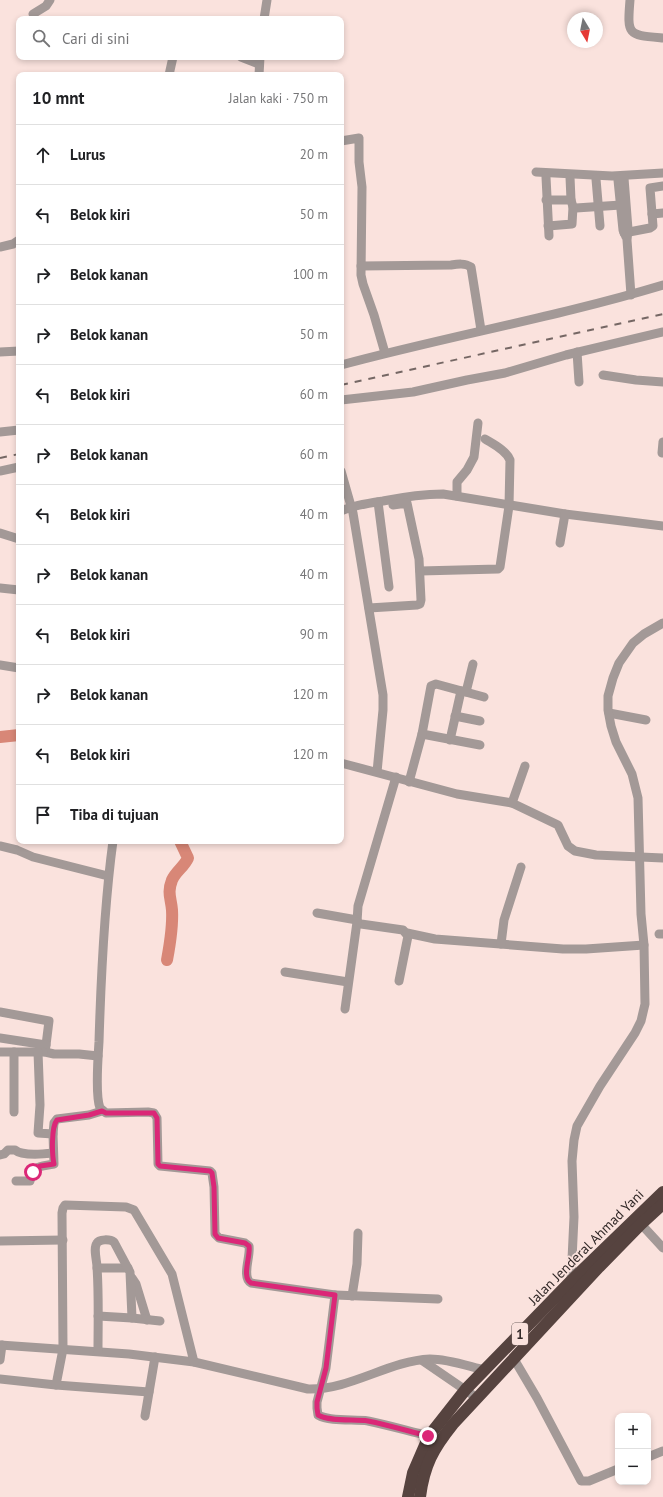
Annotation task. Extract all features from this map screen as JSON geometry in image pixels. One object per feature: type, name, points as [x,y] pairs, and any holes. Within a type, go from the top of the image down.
[{"type":"highway","name":"Jalan Jenderal Ahmad Yani","points":[[408,1497],[413,1473],[428,1436],[466,1389],[571,1281],[663,1192]]},
{"type":"highway","name":"1","points":[[420,1497],[430,1457],[452,1424],[599,1267],[663,1204]]},
{"type":"street","points":[[33,14],[46,6],[50,0]]},
{"type":"street","points":[[264,16],[267,0]]},
{"type":"street","points":[[630,0],[628,21],[631,31],[640,36],[663,38]]},
{"type":"street","points":[[170,72],[172,60]]},
{"type":"street","points":[[259,60],[259,72]]},
{"type":"street","points":[[344,141],[359,138],[359,162],[362,194],[362,284],[370,302],[385,353]]},
{"type":"street","points":[[536,172],[612,176],[663,173]]},
{"type":"street","points":[[546,177],[548,236]]},
{"type":"street","points":[[548,226],[572,224],[570,177]]},
{"type":"street","points":[[626,234],[652,227],[654,224],[650,178]]},
{"type":"street","points":[[596,179],[600,226]]},
{"type":"street","points":[[650,188],[663,186]]},
{"type":"street","points":[[546,200],[598,206],[623,204],[631,295]]},
{"type":"street","points":[[652,214],[663,213]]},
{"type":"street","points":[[0,247],[16,242]]},
{"type":"street","points":[[361,266],[438,266],[464,264],[470,266],[481,330]]},
{"type":"street","points":[[344,364],[385,353],[631,295],[663,285]]},
{"type":"street","points":[[344,400],[413,392],[505,373],[577,352],[663,332]]},
{"type":"street","points":[[0,352],[16,351]]},
{"type":"street","points":[[577,352],[579,382]]},
{"type":"street","points":[[603,375],[663,382]]},
{"type":"street","points":[[457,496],[457,482],[467,470],[474,457],[478,423]]},
{"type":"street","points":[[0,432],[16,430]]},
{"type":"street","points":[[420,571],[498,569],[500,567],[509,506],[510,460],[508,455],[485,439]]},
{"type":"street","points":[[662,453],[663,442]]},
{"type":"street","points":[[0,471],[16,468]]},
{"type":"street","points":[[344,481],[352,509],[382,695],[383,710],[377,772]]},
{"type":"street","points":[[344,510],[406,500],[429,494],[457,496],[509,506],[663,526]]},
{"type":"street","points":[[369,608],[420,604],[419,559],[406,500]]},
{"type":"street","points":[[378,504],[389,587]]},
{"type":"street","points":[[560,543],[565,514]]},
{"type":"street","points":[[0,532],[16,538]]},
{"type":"street","points":[[0,588],[16,590]]},
{"type":"street","points":[[571,1281],[574,1217],[572,1161],[575,1133],[582,1115],[628,1046],[641,1021],[645,1004],[638,798],[636,785],[632,774],[616,742],[611,726],[608,696],[619,663],[633,643],[644,634],[663,623]]},
{"type":"street","points":[[450,740],[455,716],[473,664]]},
{"type":"street","points":[[0,665],[16,668]]},
{"type":"street","points":[[409,782],[422,734],[431,686],[436,684],[484,697]]},
{"type":"street","points":[[609,713],[646,720]]},
{"type":"street","points":[[455,716],[480,721]]},
{"type":"street","points":[[422,734],[480,745]]},
{"type":"street","points":[[344,765],[457,794],[512,803],[558,825],[568,846],[575,851],[586,854],[663,858]]},
{"type":"street","points":[[512,803],[525,766]]},
{"type":"street","points":[[345,1009],[358,906],[396,777]]},
{"type":"street","points":[[102,1111],[99,1105],[98,1056],[101,974],[108,876],[113,844]]},
{"type":"street","points":[[0,846],[17,850],[33,857],[108,876]]},
{"type":"street","points":[[500,944],[504,920],[521,867]]},
{"type":"street","points":[[317,913],[357,921],[361,924],[403,930],[407,933],[436,939],[535,947],[586,949],[644,945]]},
{"type":"street","points":[[399,981],[408,936],[407,933]]},
{"type":"street","points":[[285,972],[348,982]]},
{"type":"street","points":[[0,1012],[49,1021],[43,1050],[38,1134],[53,1134]]},
{"type":"street","points":[[0,1038],[54,1054],[98,1056]]},
{"type":"street","points":[[0,1052],[43,1050]]},
{"type":"street","points":[[14,1052],[14,1112]]},
{"type":"street","points":[[16,1180],[30,1181],[35,1169],[40,1166],[54,1164],[53,1134],[54,1123],[57,1120],[89,1115],[102,1111],[106,1113],[154,1113],[157,1118],[158,1164],[160,1166],[210,1171],[212,1173],[214,1187],[215,1234],[218,1238],[245,1243],[249,1246],[246,1276],[248,1281],[251,1283],[335,1295],[438,1299]]},
{"type":"street","points":[[0,1155],[4,1154],[8,1150],[35,1154],[54,1153]]},
{"type":"street","points":[[56,1385],[63,1349],[63,1208],[65,1205],[126,1207],[134,1210],[172,1274],[194,1362]]},
{"type":"street","points":[[641,1224],[663,1248]]},
{"type":"street","points":[[352,1296],[357,1258],[358,1233]]},
{"type":"street","points":[[0,1241],[63,1240]]},
{"type":"street","points":[[98,1351],[96,1245],[98,1241],[106,1240],[114,1242],[128,1268],[131,1277],[132,1318]]},
{"type":"street","points":[[97,1268],[128,1268]]},
{"type":"street","points":[[131,1277],[136,1284],[147,1320]]},
{"type":"street","points":[[335,1295],[326,1368],[320,1389],[317,1408],[318,1415],[322,1417],[369,1422],[428,1436]]},
{"type":"street","points":[[98,1316],[160,1321]]},
{"type":"street","points":[[0,1360],[1,1345],[98,1351],[194,1362],[308,1388],[320,1389],[356,1380],[397,1365],[428,1359],[445,1360],[485,1370]]},
{"type":"street","points":[[145,1416],[155,1357]]},
{"type":"street","points":[[514,1359],[537,1398],[581,1481],[589,1481],[615,1470]]},
{"type":"street","points":[[423,1361],[466,1389],[477,1398]]},
{"type":"street","points":[[0,1379],[149,1392]]},
{"type":"street","points":[[651,1456],[663,1451]]},
{"type":"waterway","points":[[0,737],[16,735]]},
{"type":"waterway","points":[[167,960],[172,923],[170,892],[172,880],[188,858],[181,844]]},
{"type":"railway","points":[[344,384],[663,314]]},
{"type":"railway","points":[[0,458],[16,455]]},
{"type":"route","points":[[33,1172],[40,1166],[54,1164],[53,1134],[54,1123],[57,1120],[89,1115],[102,1111],[106,1113],[148,1112],[156,1114],[158,1164],[160,1166],[210,1171],[212,1173],[214,1187],[215,1234],[218,1238],[245,1243],[249,1246],[246,1276],[248,1281],[251,1283],[335,1295],[326,1368],[317,1402],[318,1415],[329,1418],[369,1422],[428,1436]]}]
